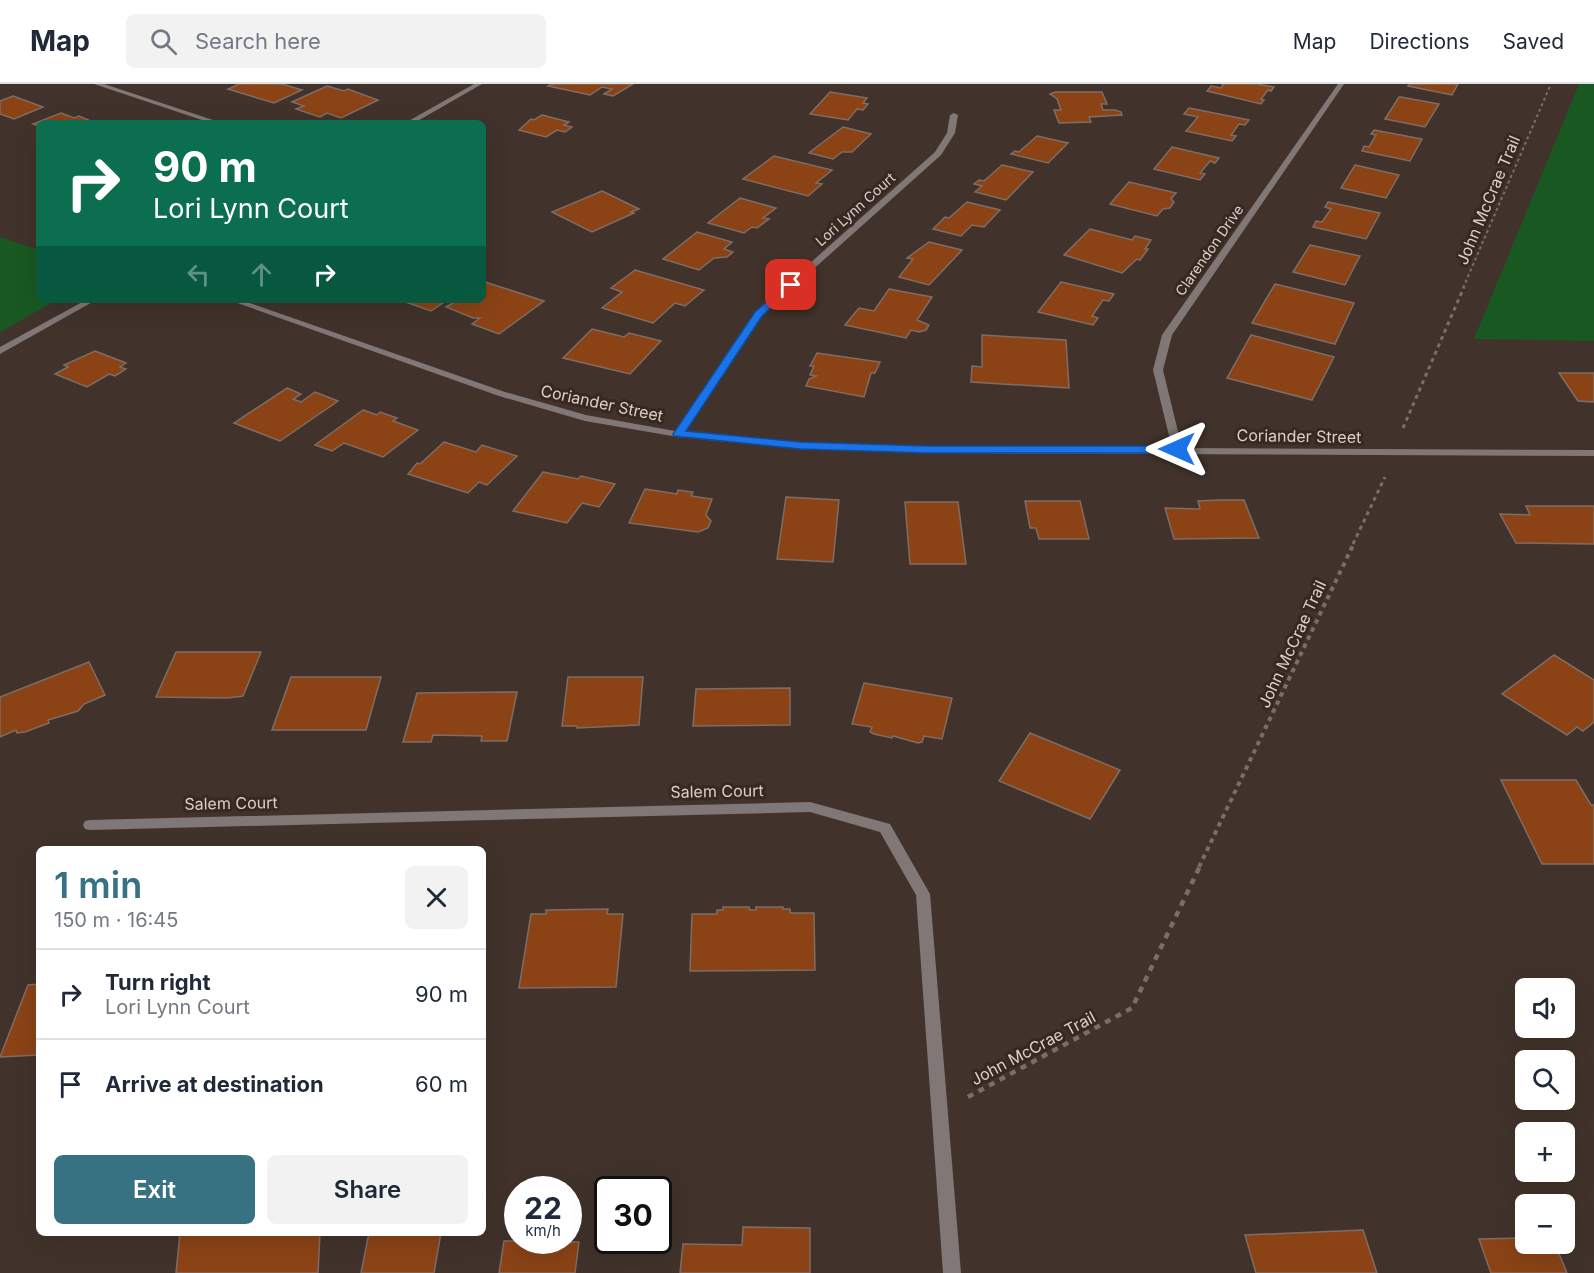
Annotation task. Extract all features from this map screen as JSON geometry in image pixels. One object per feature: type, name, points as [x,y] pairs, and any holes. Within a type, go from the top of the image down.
[{"type":"street","points":[[97,84],[209,120]]},
{"type":"street","points":[[414,120],[479,84]]},
{"type":"street","name":"Clarendon Drive","points":[[1177,449],[1158,370],[1167,335],[1341,84]]},
{"type":"street","name":"Lori Lynn Court","points":[[678,434],[758,314],[938,153],[951,133],[954,115]]},
{"type":"street","points":[[0,351],[87,303]]},
{"type":"street","name":"Coriander Street","points":[[242,303],[502,394],[585,418],[678,434],[800,446],[927,450],[1177,449],[1392,453],[1594,453]]},
{"type":"street","name":"Salem Court","points":[[90,825],[810,807],[885,828],[923,894],[952,1273]]},
{"type":"path","name":"John McCrae Trail","points":[[940,1113],[1132,1008],[1384,480],[1392,453],[1551,84]]},
{"type":"green space","points":[[1579,84],[1594,84],[1594,341],[1474,339]]},
{"type":"green space","points":[[0,237],[36,249],[36,303],[52,303],[0,332]]},
{"type":"building","points":[[239,84],[282,84],[302,90],[274,103],[228,89]]},
{"type":"building","points":[[552,84],[633,84],[613,96],[604,94],[612,89],[602,87],[590,95],[548,86]]},
{"type":"building","points":[[1224,84],[1257,84],[1274,87],[1271,91],[1268,90],[1261,99],[1264,100],[1261,104],[1207,91],[1211,86],[1221,88]]},
{"type":"building","points":[[1410,84],[1458,84],[1452,95],[1408,86]]},
{"type":"building","points":[[327,86],[344,91],[348,89],[378,100],[341,118],[327,113],[320,117],[296,109],[304,106],[292,102]]},
{"type":"building","points":[[830,92],[867,98],[863,103],[868,104],[863,110],[857,109],[848,120],[810,114]]},
{"type":"building","points":[[1055,92],[1102,92],[1107,104],[1101,104],[1103,110],[1115,110],[1121,112],[1122,115],[1089,117],[1091,122],[1059,123],[1054,110],[1061,110],[1057,99],[1050,94]]},
{"type":"building","points":[[13,96],[43,107],[14,119],[0,114],[0,101]]},
{"type":"building","points":[[1399,97],[1439,104],[1425,127],[1385,119]]},
{"type":"building","points":[[1189,108],[1249,120],[1245,125],[1239,124],[1231,135],[1236,136],[1232,141],[1186,131],[1198,117],[1184,114]]},
{"type":"building","points":[[61,113],[88,120],[43,120]]},
{"type":"building","points":[[542,115],[569,122],[564,125],[572,127],[565,132],[557,130],[546,137],[519,130],[531,119],[534,120]]},
{"type":"building","points":[[843,127],[871,134],[852,152],[842,152],[833,159],[809,153]]},
{"type":"building","points":[[1374,130],[1422,139],[1410,161],[1362,151],[1364,146],[1369,147],[1376,135],[1371,134]]},
{"type":"building","points":[[1037,136],[1068,143],[1048,163],[1011,154],[1015,151],[1019,152]]},
{"type":"building","points":[[1172,147],[1219,158],[1215,163],[1210,161],[1200,173],[1205,174],[1200,180],[1154,169]]},
{"type":"building","points":[[774,156],[832,170],[816,183],[822,184],[808,196],[743,179]]},
{"type":"building","points":[[1002,165],[1033,172],[1006,200],[975,192],[982,186],[974,184],[979,180],[984,181]]},
{"type":"building","points":[[1355,165],[1399,175],[1386,198],[1341,188]]},
{"type":"building","points":[[1129,182],[1176,193],[1171,199],[1174,202],[1170,208],[1163,209],[1157,216],[1110,204]]},
{"type":"building","points":[[602,191],[639,209],[592,232],[552,212]]},
{"type":"building","points":[[740,198],[776,208],[763,218],[769,219],[757,228],[752,227],[744,233],[708,223]]},
{"type":"building","points":[[967,202],[1000,210],[984,227],[972,225],[961,236],[933,229],[945,217],[949,218]]},
{"type":"building","points":[[1328,202],[1380,213],[1366,239],[1313,227],[1316,221],[1322,222],[1331,209],[1325,207]]},
{"type":"building","points":[[1090,229],[1132,240],[1135,236],[1151,240],[1140,260],[1137,259],[1122,273],[1064,255]]},
{"type":"building","points":[[697,232],[732,242],[724,249],[733,252],[727,257],[714,258],[699,270],[663,259]]},
{"type":"building","points":[[929,242],[962,250],[929,285],[899,277],[913,259],[907,258]]},
{"type":"building","points":[[1310,245],[1360,256],[1345,285],[1293,272]]},
{"type":"building","points":[[635,270],[704,290],[685,306],[675,303],[653,323],[602,308],[622,292],[611,288]]},
{"type":"building","points":[[486,282],[544,301],[499,334],[472,324],[480,318],[473,318],[446,307],[453,303],[486,303]]},
{"type":"building","points":[[1061,282],[1114,294],[1109,301],[1103,300],[1092,316],[1098,318],[1093,325],[1038,312]]},
{"type":"building","points":[[1275,284],[1354,303],[1335,344],[1252,323]]},
{"type":"building","points":[[889,289],[932,297],[917,320],[929,325],[926,330],[919,332],[911,330],[906,338],[845,325],[859,308],[874,311]]},
{"type":"building","points":[[408,303],[443,303],[431,311]]},
{"type":"building","points":[[592,329],[624,337],[629,333],[661,341],[630,374],[563,358]]},
{"type":"building","points":[[982,335],[1066,340],[1069,388],[971,382],[972,366],[982,367]]},
{"type":"building","points":[[1251,335],[1334,357],[1312,400],[1227,378]]},
{"type":"building","points":[[95,351],[126,363],[120,367],[126,369],[115,376],[109,374],[87,387],[55,374],[68,367],[64,365]]},
{"type":"building","points":[[817,353],[880,362],[875,373],[871,373],[864,397],[806,386],[809,379],[816,376],[810,375],[814,366],[810,366]]},
{"type":"building","points":[[1559,373],[1594,373],[1594,402],[1578,401]]},
{"type":"building","points":[[287,388],[301,394],[293,399],[301,402],[315,392],[338,401],[280,441],[234,423]]},
{"type":"building","points":[[363,410],[377,415],[380,412],[397,418],[393,421],[418,430],[383,457],[344,443],[332,451],[315,445]]},
{"type":"building","points":[[444,442],[476,452],[482,445],[517,456],[487,485],[479,482],[468,493],[408,474],[417,463],[420,464]]},
{"type":"building","points":[[543,472],[578,479],[581,476],[615,484],[599,507],[582,503],[567,523],[513,511]]},
{"type":"building","points":[[645,489],[677,494],[678,490],[693,492],[691,496],[712,499],[706,515],[711,521],[708,528],[698,532],[629,523]]},
{"type":"building","points":[[786,497],[839,500],[833,562],[777,559]]},
{"type":"building","points":[[1244,500],[1259,538],[1174,539],[1165,508],[1200,509],[1198,501]]},
{"type":"building","points":[[1025,501],[1080,501],[1089,539],[1039,539],[1036,528],[1030,528]]},
{"type":"building","points":[[905,502],[958,502],[966,564],[910,564]]},
{"type":"building","points":[[1526,506],[1594,506],[1594,544],[1516,543],[1500,514],[1530,515]]},
{"type":"building","points":[[176,652],[261,652],[243,696],[227,698],[156,697]]},
{"type":"building","points":[[1554,655],[1594,680],[1594,722],[1583,731],[1577,727],[1567,735],[1502,694]]},
{"type":"building","points":[[89,662],[105,695],[84,704],[78,711],[48,720],[49,723],[25,732],[17,733],[16,730],[0,737],[0,697]]},
{"type":"building","points":[[291,677],[381,677],[366,730],[272,730]]},
{"type":"building","points":[[568,677],[643,677],[639,725],[577,728],[577,726],[562,726]]},
{"type":"building","points":[[864,683],[952,698],[942,739],[924,736],[922,742],[918,743],[893,736],[892,738],[874,734],[870,732],[872,727],[852,724]]},
{"type":"building","points":[[790,688],[790,725],[693,726],[696,689]]},
{"type":"building","points":[[517,692],[507,741],[481,741],[482,736],[433,735],[431,742],[403,742],[417,693]]},
{"type":"building","points":[[1030,733],[1120,770],[1090,819],[999,781]]},
{"type":"building","points":[[1501,780],[1576,780],[1591,805],[1594,805],[1594,864],[1542,864]]},
{"type":"building","points":[[723,907],[749,907],[750,910],[756,910],[756,907],[783,907],[783,909],[790,909],[790,913],[814,913],[815,970],[690,971],[692,914],[717,914],[717,910],[723,910]]},
{"type":"building","points":[[608,909],[607,914],[623,914],[616,987],[519,988],[531,914],[546,914],[546,910]]},
{"type":"building","points":[[36,984],[36,1055],[0,1057],[28,985]]},
{"type":"building","points":[[743,1227],[810,1228],[810,1273],[680,1273],[683,1244],[742,1245]]},
{"type":"building","points":[[1363,1230],[1377,1273],[1256,1273],[1245,1235]]},
{"type":"building","points":[[180,1236],[320,1236],[318,1273],[176,1273]]},
{"type":"building","points":[[368,1236],[440,1236],[434,1273],[361,1273]]},
{"type":"building","points":[[1515,1238],[1515,1254],[1559,1254],[1567,1273],[1491,1273],[1479,1239]]},
{"type":"building","points":[[504,1241],[504,1254],[577,1254],[575,1273],[499,1273]]},
{"type":"route","points":[[791,285],[758,314],[678,434],[800,446],[927,450],[1177,449]]}]
